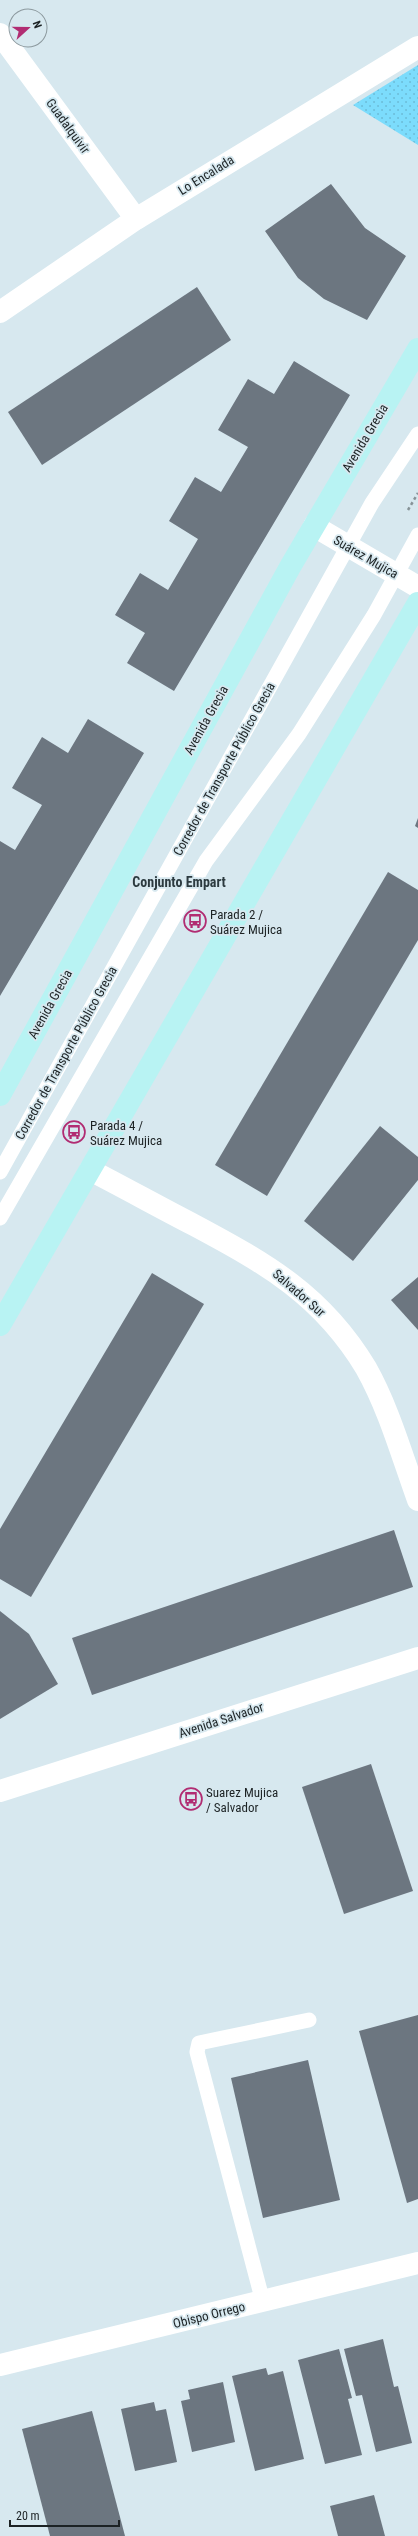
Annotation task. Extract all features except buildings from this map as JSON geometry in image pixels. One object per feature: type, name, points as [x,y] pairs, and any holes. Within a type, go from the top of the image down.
[{"type":"main road","name":"Avenida Grecia","points":[[0,1095],[314,526],[418,349]]},
{"type":"main road","points":[[0,1325],[418,603]]},
{"type":"street","name":"Guadalquivir","points":[[0,34],[136,219]]},
{"type":"street","name":"Lo Encalada","points":[[0,312],[136,219],[418,46]]},
{"type":"street","name":"Suárez Mujica","points":[[314,526],[418,587]]},
{"type":"street","name":"Salvador Sur","points":[[90,1170],[260,1261],[295,1286],[324,1312],[347,1340],[366,1369],[380,1397],[418,1500]]},
{"type":"street","name":"Avenida Salvador","points":[[0,1791],[23,1782],[418,1658]]},
{"type":"street","name":"Avenida Salvador","points":[[0,1786],[23,1782]]},
{"type":"street","name":"Obispo Orrego","points":[[0,2366],[418,2263]]},
{"type":"lane","name":"Corredor de Transporte Público Grecia","points":[[0,1172],[372,503],[418,434]]},
{"type":"lane","name":"Corredor de Transporte Público Grecia","points":[[0,1218],[206,861],[299,734],[418,535]]},
{"type":"lane","points":[[264,2302],[197,2052],[199,2043],[309,2020]]},
{"type":"path","points":[[406,514],[418,493]]},
{"type":"shaded area","points":[[418,65],[418,145],[353,105]]},
{"type":"place","name":"Parada 2 / Suárez Mujica","points":[[195,921]]},
{"type":"place","name":"Parada 4 / Suárez Mujica","points":[[74,1132]]},
{"type":"place","name":"Suarez Mujica / Salvador","points":[[191,1799]]},
{"type":"district","name":"Conjunto Empart","points":[[179,882]]}]
